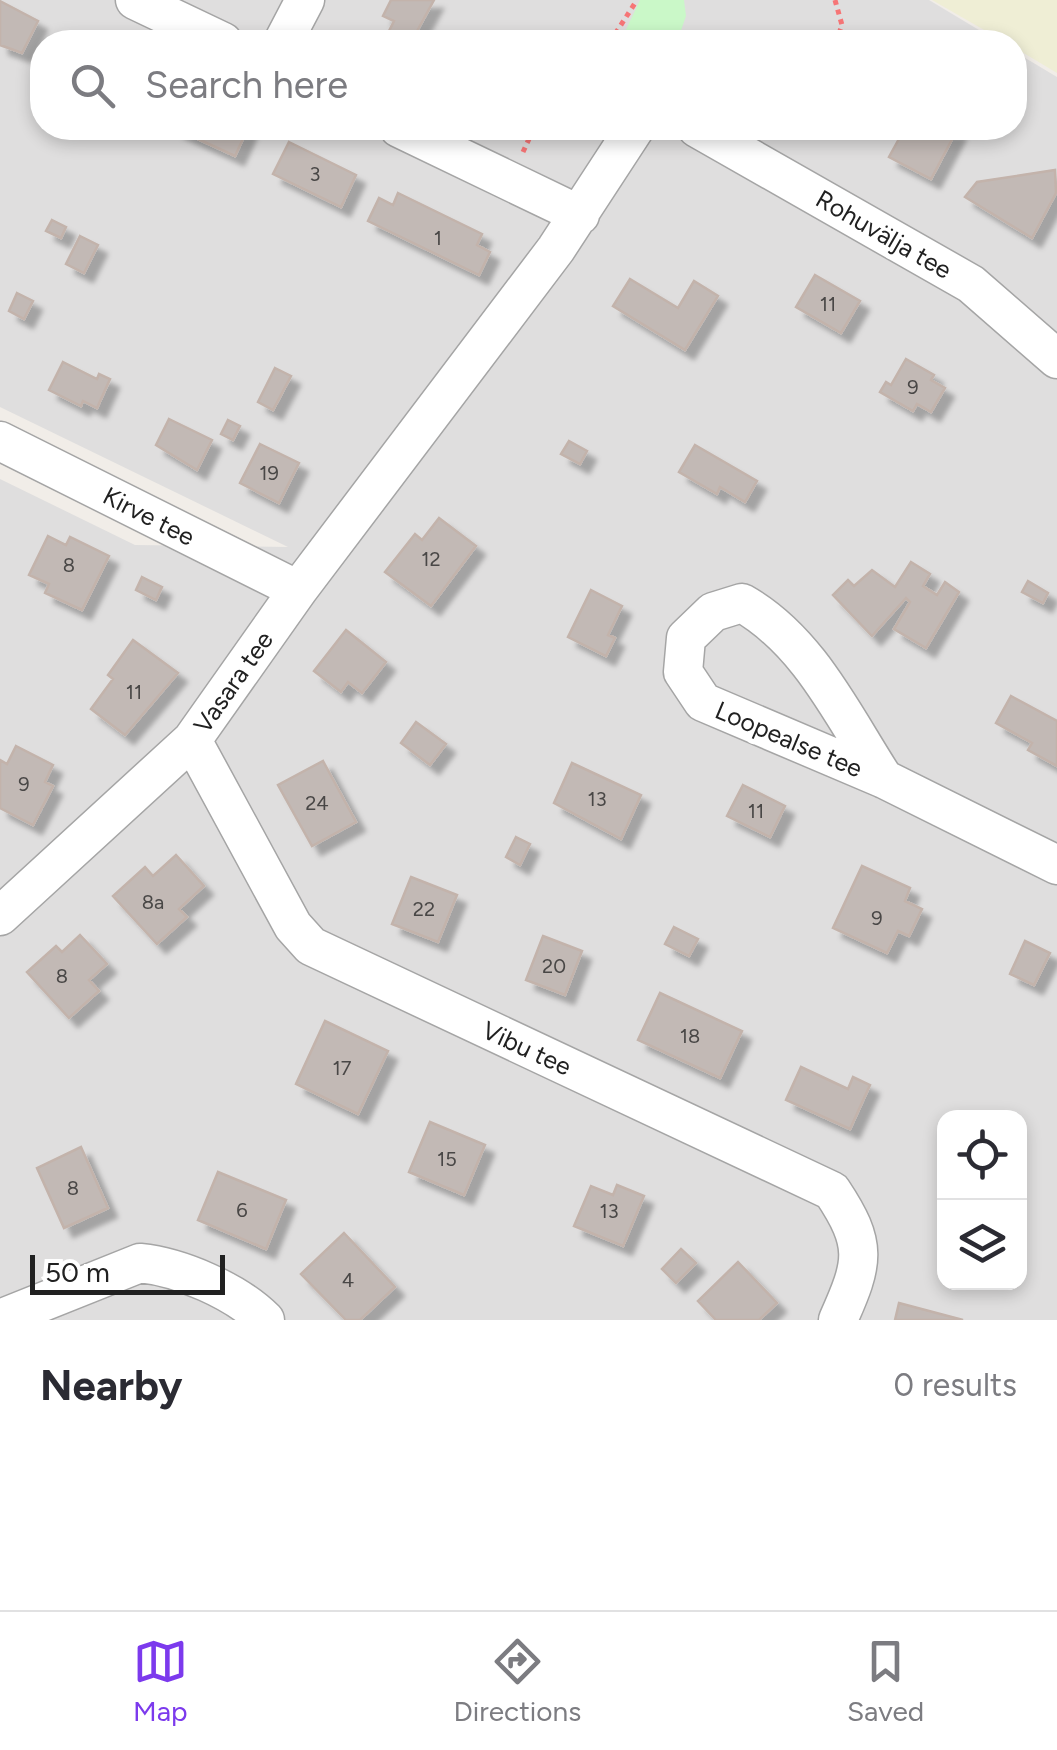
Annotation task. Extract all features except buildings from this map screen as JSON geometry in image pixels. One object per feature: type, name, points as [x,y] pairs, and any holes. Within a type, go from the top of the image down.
[{"type":"street","points":[[135,0],[198,30]]},
{"type":"street","points":[[289,30],[305,0]]},
{"type":"street","points":[[424,140],[580,215]]},
{"type":"street","name":"Vasara tee","points":[[0,916],[192,740],[298,590],[580,215],[628,140]]},
{"type":"street","name":"Rohuvälja tee","points":[[717,140],[971,284],[1057,359]]},
{"type":"street","name":"Kirve tee","points":[[0,441],[298,590]]},
{"type":"street","name":"Loopealse tee","points":[[884,779],[792,640],[770,619],[742,603],[713,612],[686,638],[682,672],[703,702],[884,779],[1057,865]]},
{"type":"street","name":"Vibu tee","points":[[192,740],[293,926],[311,946],[832,1191],[860,1242],[853,1287],[838,1320]]},
{"type":"street","points":[[0,1319],[140,1263],[160,1265],[228,1294],[265,1320]]},
{"type":"path","points":[[618,30],[637,0]]},
{"type":"path","points":[[836,0],[840,30]]},
{"type":"path","points":[[520,158],[528,140]]},
{"type":"shaded area","points":[[0,0],[929,0],[979,30],[30,30],[30,140],[1027,140],[1027,59],[1057,77],[1057,1320],[0,1320],[0,479],[135,545],[288,547],[0,407]]},
{"type":"green space","points":[[640,0],[684,0],[686,16],[681,30],[626,30]]},
{"type":"green space","points":[[932,0],[1057,0],[1057,73],[1027,55],[1027,30],[984,30]]}]
